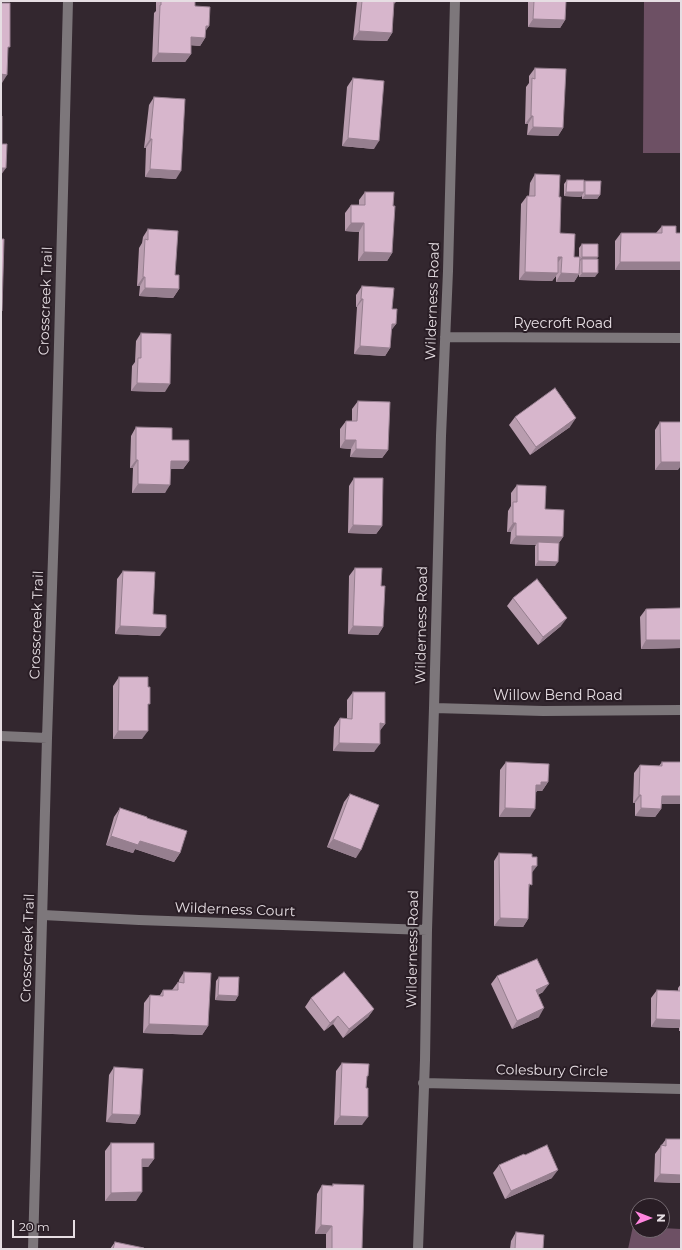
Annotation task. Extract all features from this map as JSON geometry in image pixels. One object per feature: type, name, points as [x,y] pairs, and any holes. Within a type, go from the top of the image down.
[{"type":"street","name":"Crosscreek Trail","points":[[33,1249],[68,1]]},
{"type":"street","name":"Wilderness Road","points":[[418,1249],[455,1]]},
{"type":"street","name":"Ryecroft Road","points":[[445,338],[681,338]]},
{"type":"street","name":"Willow Bend Road","points":[[434,708],[543,711],[681,710]]},
{"type":"street","points":[[1,736],[47,738]]},
{"type":"street","name":"Wilderness Court","points":[[43,915],[139,920],[427,930]]},
{"type":"street","name":"Colesbury Circle","points":[[423,1083],[681,1089]]},
{"type":"shaded area","points":[[644,1],[681,1],[681,153],[643,153]]},
{"type":"shaded area","points":[[670,1228],[681,1229],[681,1249],[628,1249],[630,1238],[670,1238]]},
{"type":"building","points":[[161,1],[195,1],[195,6],[210,7],[209,26],[206,26],[205,38],[191,37],[191,54],[158,53]]},
{"type":"building","points":[[362,1],[396,1],[394,2],[392,33],[359,31]]},
{"type":"building","points":[[534,1],[566,1],[565,20],[533,19]]},
{"type":"building","points":[[1,3],[10,3],[10,47],[8,47],[7,75],[1,74]]},
{"type":"building","points":[[535,68],[566,69],[563,128],[533,127],[533,116],[531,116],[532,78],[535,79]]},
{"type":"building","points":[[353,78],[384,81],[379,141],[348,138]]},
{"type":"building","points":[[154,97],[185,99],[181,171],[150,169],[152,139],[150,139]]},
{"type":"building","points":[[1,116],[2,144],[7,144],[6,168],[1,168]]},
{"type":"building","points":[[535,174],[560,175],[560,233],[575,234],[574,257],[580,257],[579,274],[561,273],[562,257],[558,257],[558,273],[525,272],[527,196],[535,196]]},
{"type":"building","points":[[567,180],[584,180],[584,192],[566,192]]},
{"type":"building","points":[[585,181],[601,181],[600,195],[585,195]]},
{"type":"building","points":[[365,192],[394,192],[393,206],[395,206],[392,253],[364,252],[364,223],[351,223],[351,205],[365,205]]},
{"type":"building","points":[[662,226],[676,226],[676,233],[681,233],[681,262],[620,262],[621,233],[662,233]]},
{"type":"building","points":[[148,229],[178,231],[175,275],[179,275],[179,289],[145,288],[145,277],[143,277],[145,239],[148,240]]},
{"type":"building","points":[[1,239],[4,239],[2,311],[1,311]]},
{"type":"building","points":[[582,244],[598,244],[598,257],[582,257]]},
{"type":"building","points":[[582,259],[598,259],[598,273],[582,273]]},
{"type":"building","points":[[362,286],[394,288],[392,309],[397,309],[396,324],[392,324],[390,348],[360,346],[363,299],[361,299]]},
{"type":"building","points":[[141,333],[171,334],[170,384],[137,383],[138,358],[141,358]]},
{"type":"building","points":[[555,388],[576,418],[536,447],[515,417]]},
{"type":"building","points":[[358,401],[390,402],[388,450],[356,449],[356,440],[345,440],[346,421],[357,421]]},
{"type":"building","points":[[660,422],[681,422],[681,462],[661,462]]},
{"type":"building","points":[[136,427],[172,428],[172,440],[189,440],[189,461],[171,461],[170,485],[138,484]]},
{"type":"building","points":[[354,478],[383,478],[382,526],[353,525]]},
{"type":"building","points":[[517,485],[546,486],[545,509],[564,510],[563,537],[516,536],[516,523],[513,523],[513,502],[517,502]]},
{"type":"building","points":[[538,542],[559,543],[558,562],[538,561]]},
{"type":"building","points":[[355,568],[382,568],[381,586],[385,586],[383,627],[353,626]]},
{"type":"building","points":[[123,571],[155,572],[153,614],[166,615],[166,628],[120,626]]},
{"type":"building","points":[[537,579],[567,618],[543,637],[513,598]]},
{"type":"building","points":[[681,608],[681,640],[646,640],[646,609]]},
{"type":"building","points":[[119,677],[148,677],[148,687],[150,687],[150,704],[148,704],[148,731],[118,731]]},
{"type":"building","points":[[353,692],[385,692],[385,724],[380,723],[380,744],[339,743],[340,718],[352,719]]},
{"type":"building","points":[[506,762],[549,764],[548,782],[541,782],[541,785],[536,785],[535,809],[505,808]]},
{"type":"building","points":[[662,762],[681,762],[681,796],[662,796],[661,809],[641,808],[641,795],[639,795],[640,765],[662,766]]},
{"type":"building","points":[[350,794],[379,805],[361,850],[333,839]]},
{"type":"building","points":[[120,808],[187,831],[180,853],[140,841],[138,845],[111,836]]},
{"type":"building","points":[[499,853],[532,854],[532,857],[537,857],[537,866],[532,866],[532,885],[529,884],[528,919],[500,918]]},
{"type":"building","points":[[537,959],[549,984],[536,990],[544,1008],[517,1021],[497,976]]},
{"type":"building","points":[[184,972],[211,973],[208,1026],[149,1024],[150,995],[163,996],[163,990],[178,990],[178,982],[184,983]]},
{"type":"building","points":[[344,972],[374,1009],[349,1029],[338,1016],[330,1023],[311,998]]},
{"type":"building","points":[[219,977],[239,977],[238,996],[218,995]]},
{"type":"building","points":[[657,990],[681,991],[681,1020],[656,1019]]},
{"type":"building","points":[[342,1063],[369,1064],[366,1088],[368,1088],[368,1117],[340,1116]]},
{"type":"building","points":[[114,1067],[143,1069],[140,1115],[112,1114]]},
{"type":"building","points":[[666,1139],[681,1139],[681,1175],[660,1174],[661,1145],[666,1146]]},
{"type":"building","points":[[111,1143],[154,1143],[154,1159],[142,1159],[142,1192],[111,1193]]},
{"type":"building","points":[[547,1145],[558,1170],[511,1191],[499,1165]]},
{"type":"building","points":[[333,1184],[364,1185],[362,1249],[332,1249],[332,1226],[321,1225],[322,1185],[333,1186]]},
{"type":"building","points":[[516,1232],[544,1235],[543,1249],[515,1249]]},
{"type":"building","points":[[115,1242],[144,1248],[144,1249],[113,1249]]}]
